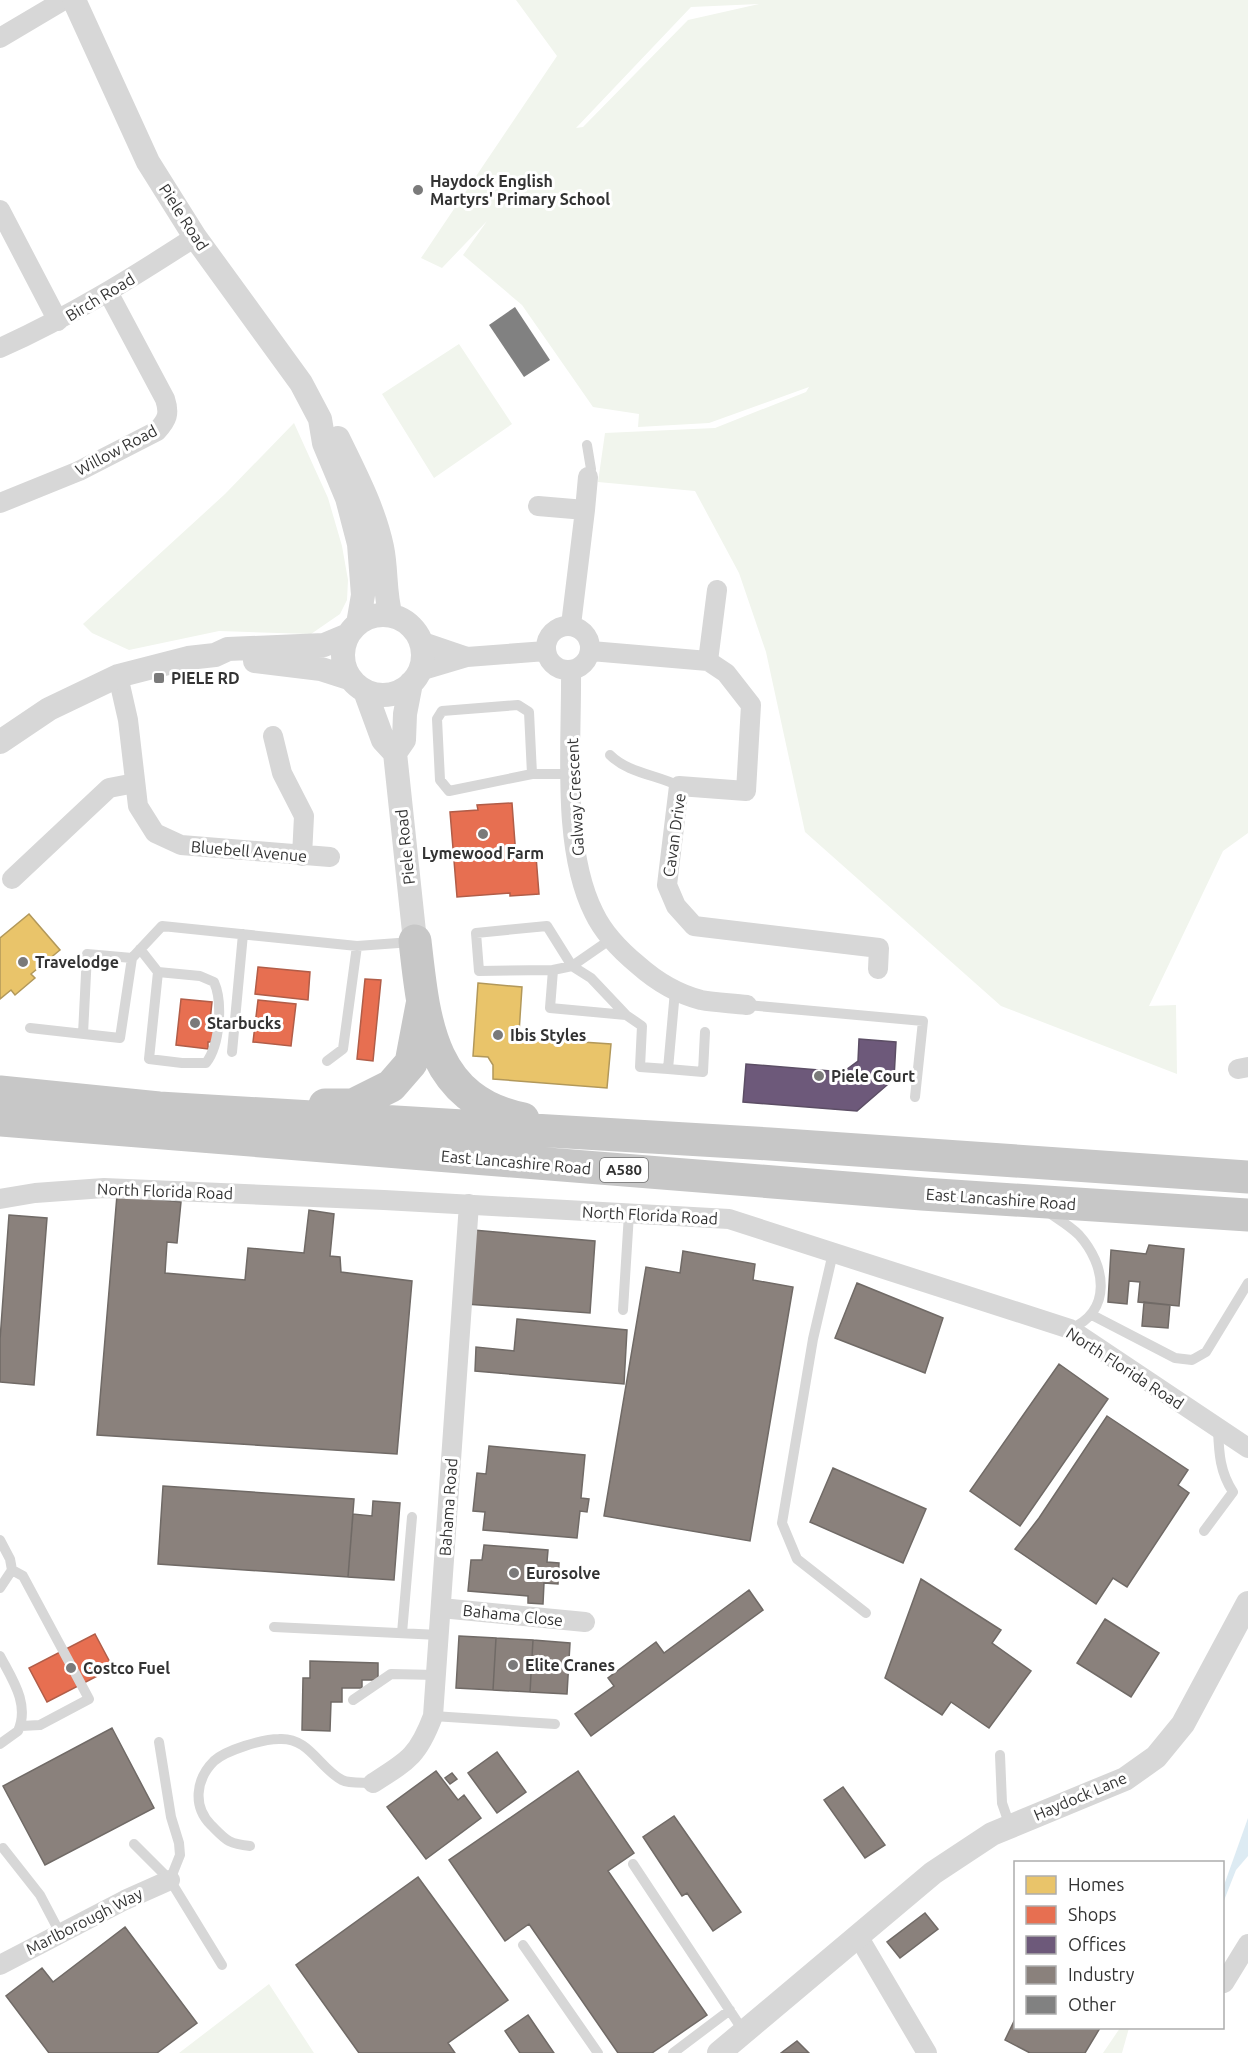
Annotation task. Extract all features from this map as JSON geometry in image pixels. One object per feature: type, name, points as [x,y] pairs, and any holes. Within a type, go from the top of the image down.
[{"type":"highway","points":[[415,941],[422,1005],[438,1055],[453,1082],[473,1101],[504,1115],[602,1134]]},
{"type":"highway","points":[[159,1108],[353,1105],[390,1086],[411,1063],[422,1005]]},
{"type":"highway","name":"East Lancashire Road","points":[[0,1092],[159,1108],[602,1134],[1248,1177]]},
{"type":"highway","name":"East Lancashire Road","points":[[0,1120],[1035,1202],[1248,1215]]},
{"type":"street","points":[[0,38],[64,0]]},
{"type":"street","name":"Piele Road","points":[[74,0],[148,162],[195,237],[301,383],[320,419],[337,437],[357,476],[379,533],[383,551],[385,597],[391,616]]},
{"type":"street","points":[[0,210],[58,321]]},
{"type":"street","name":"Birch Road","points":[[0,348],[109,294],[195,237]]},
{"type":"street","name":"Willow Road","points":[[0,503],[80,471],[157,431],[165,423],[169,411],[165,399],[109,294]]},
{"type":"street","name":"Piele Road","points":[[320,419],[324,443],[346,498],[359,543],[363,595],[353,630]]},
{"type":"street","points":[[571,625],[588,477]]},
{"type":"street","points":[[538,506],[585,510]]},
{"type":"street","points":[[591,651],[708,661],[717,590]]},
{"type":"street","points":[[0,742],[49,709],[118,676],[188,658],[215,655],[228,649],[324,645],[370,618],[391,616],[409,625],[420,641],[423,658],[415,677]]},
{"type":"street","points":[[571,625],[586,634],[591,651],[586,662],[571,670],[552,663],[546,651],[552,632],[571,625]]},
{"type":"street","points":[[353,630],[343,657],[357,684]]},
{"type":"street","points":[[420,641],[467,657]]},
{"type":"street","points":[[215,655],[228,660],[276,662],[321,669],[387,695],[400,691],[415,677],[467,657],[546,651]]},
{"type":"street","name":"Cavan Drive","points":[[708,661],[726,674],[751,705],[746,791],[679,786],[667,885],[676,906],[694,926],[879,948],[878,969]]},
{"type":"street","name":"Galway Crescent","points":[[571,670],[576,858],[594,914],[611,939],[650,975],[675,991],[702,1000],[747,1005]]},
{"type":"street","name":"Bluebell Avenue","points":[[118,676],[128,720],[138,806],[155,833],[181,845],[330,857]]},
{"type":"street","name":"Piele Road","points":[[395,753],[404,740],[405,714],[415,677]]},
{"type":"street","name":"Piele Road","points":[[357,684],[383,740],[395,753],[415,941]]},
{"type":"street","points":[[273,735],[282,773],[304,816],[302,856]]},
{"type":"street","points":[[12,879],[109,788],[135,783]]},
{"type":"street","points":[[1171,1172],[1248,1183]]},
{"type":"street","name":"North Florida Road","points":[[0,1199],[34,1193],[104,1188],[469,1204],[729,1219],[1070,1329],[1248,1448]]},
{"type":"street","name":"Bahama Road","points":[[374,1783],[411,1759],[427,1733],[433,1716],[469,1204]]},
{"type":"street","name":"Haydock Lane","points":[[719,2053],[933,1873],[992,1834],[1125,1779],[1156,1757],[1183,1724],[1248,1603]]},
{"type":"street","name":"Bahama Close","points":[[441,1608],[585,1622]]},
{"type":"street","name":"Marlborough Way","points":[[0,1965],[170,1880]]},
{"type":"street","points":[[858,1936],[927,2053]]},
{"type":"street","points":[[1224,1983],[1247,1947]]},
{"type":"lane","points":[[587,445],[591,469],[588,477]]},
{"type":"lane","points":[[532,774],[529,712],[518,705],[442,711],[437,719],[440,780],[448,791],[532,774],[572,774]]},
{"type":"lane","points":[[610,755],[623,765],[679,786]]},
{"type":"lane","points":[[30,1028],[120,1038],[132,958],[162,926],[357,946],[415,941]]},
{"type":"lane","points":[[611,939],[572,966],[553,970],[479,971],[476,933],[548,926],[572,966],[591,978],[626,1015],[642,1026],[640,1067],[703,1072],[705,1032]]},
{"type":"lane","points":[[232,1052],[243,933]]},
{"type":"lane","points":[[327,1061],[343,1049],[357,946]]},
{"type":"lane","points":[[140,949],[158,972],[149,1059],[206,1063],[213,1053],[216,1030],[219,993],[214,982],[200,976],[158,972]]},
{"type":"lane","points":[[83,1034],[87,954],[132,958]]},
{"type":"lane","points":[[553,970],[550,1008],[626,1015]]},
{"type":"lane","points":[[668,1070],[675,991]]},
{"type":"lane","points":[[747,1005],[923,1021],[915,1097]]},
{"type":"lane","points":[[1035,1202],[1078,1233],[1098,1264],[1101,1285],[1099,1301],[1092,1315],[1070,1329]]},
{"type":"lane","points":[[623,1310],[629,1214]]},
{"type":"lane","points":[[833,1253],[813,1339],[782,1523],[797,1558],[866,1613]]},
{"type":"lane","points":[[1092,1315],[1175,1358],[1192,1360],[1206,1352],[1248,1283]]},
{"type":"lane","points":[[1204,1531],[1233,1492],[1224,1477],[1220,1464],[1218,1430]]},
{"type":"lane","points":[[402,1633],[412,1517]]},
{"type":"lane","points":[[0,1540],[10,1559],[12,1570],[0,1588]]},
{"type":"lane","points":[[12,1570],[23,1576],[89,1699],[39,1725],[21,1726]]},
{"type":"lane","points":[[274,1627],[439,1635]]},
{"type":"lane","points":[[0,1656],[21,1699],[21,1726],[12,1737],[0,1744]]},
{"type":"lane","points":[[353,1700],[391,1674],[436,1675]]},
{"type":"lane","points":[[433,1716],[555,1724]]},
{"type":"lane","points":[[250,1846],[230,1844],[203,1817],[197,1802],[199,1788],[215,1760],[255,1742],[281,1738],[301,1744],[316,1755],[324,1768],[344,1781],[374,1783]]},
{"type":"lane","points":[[159,1742],[171,1817],[180,1855],[170,1880]]},
{"type":"lane","points":[[1000,1755],[1002,1803],[1010,1826]]},
{"type":"lane","points":[[134,1844],[170,1880],[222,1965]]},
{"type":"lane","points":[[3,1848],[40,1895],[60,1933]]},
{"type":"lane","points":[[633,1864],[744,2032]]},
{"type":"lane","points":[[523,1945],[598,2053]]},
{"type":"lane","points":[[673,2053],[730,2010]]},
{"type":"shaded area","points":[[516,0],[1248,0],[1248,833],[1223,851],[1149,1006],[1176,1005],[1177,1074],[1001,1006],[805,832],[766,652],[739,573],[695,491],[598,482],[605,433],[715,428],[806,392],[809,387],[709,423],[638,427],[639,414],[593,407],[522,305],[463,255],[487,221],[442,268],[421,258],[557,56]],"holes":[[[759,4],[688,20],[583,127],[576,128],[691,7]]]},
{"type":"shaded area","points":[[459,344],[512,424],[434,478],[382,394]]},
{"type":"shaded area","points":[[294,423],[328,498],[342,546],[348,580],[347,600],[340,614],[311,634],[219,631],[129,650],[92,633],[83,624],[225,494]]},
{"type":"shaded area","points":[[1248,1818],[1248,1856],[1236,1870],[1224,1900],[1224,1885]]},
{"type":"shaded area","points":[[269,1984],[314,2053],[179,2053]]},
{"type":"shaded area","points":[[1119,2029],[1129,2029],[1122,2053],[1103,2053]]},
{"type":"building: Homes","name":"Travelodge","points":[[29,914],[60,950],[31,974],[35,978],[15,995],[11,990],[0,999],[0,938]]},
{"type":"building: Homes","name":"Ibis Styles","points":[[478,983],[522,987],[519,1033],[523,1038],[611,1044],[607,1088],[493,1079],[493,1065],[488,1057],[473,1056]]},
{"type":"building: Shops","name":"Lymewood Farm","points":[[512,803],[516,857],[536,856],[539,894],[510,896],[510,893],[457,897],[450,812],[478,810],[477,805]]},
{"type":"building: Shops","points":[[258,967],[310,972],[308,1000],[255,994]]},
{"type":"building: Shops","points":[[365,979],[381,980],[373,1061],[357,1059]]},
{"type":"building: Shops","points":[[181,999],[212,1002],[209,1031],[215,1032],[214,1042],[208,1042],[208,1049],[176,1045]]},
{"type":"building: Shops","points":[[258,1000],[296,1004],[291,1046],[253,1042]]},
{"type":"building: Shops","name":"Costco Fuel","points":[[95,1634],[113,1668],[47,1702],[29,1668]]},
{"type":"building: Offices","name":"Piele Court","points":[[859,1039],[896,1042],[894,1079],[857,1111],[743,1102],[746,1064],[843,1072],[858,1061]]},
{"type":"building: Industry","points":[[117,1195],[181,1202],[177,1243],[167,1242],[165,1273],[245,1280],[248,1248],[304,1253],[309,1210],[334,1214],[330,1256],[340,1257],[341,1272],[412,1281],[397,1454],[97,1435]]},
{"type":"building: Industry","points":[[9,1215],[47,1218],[34,1385],[0,1382],[0,1340]]},
{"type":"building: Industry","points":[[473,1230],[595,1241],[590,1313],[466,1304]]},
{"type":"building: Industry","points":[[1149,1245],[1184,1249],[1179,1306],[1138,1302],[1140,1282],[1129,1281],[1127,1304],[1108,1302],[1111,1250],[1146,1254]]},
{"type":"building: Industry","points":[[683,1251],[755,1264],[753,1280],[793,1287],[750,1541],[604,1516],[646,1267],[680,1273]]},
{"type":"building: Industry","points":[[857,1283],[943,1318],[925,1373],[835,1338]]},
{"type":"building: Industry","points":[[1144,1302],[1170,1305],[1168,1328],[1142,1326]]},
{"type":"building: Industry","points":[[517,1319],[627,1330],[624,1384],[475,1371],[476,1347],[514,1351]]},
{"type":"building: Industry","points":[[1059,1364],[1108,1399],[1020,1526],[970,1491]]},
{"type":"building: Industry","points":[[1107,1416],[1188,1470],[1178,1485],[1189,1493],[1127,1587],[1113,1578],[1096,1604],[1015,1549],[1039,1518]]},
{"type":"building: Industry","points":[[489,1446],[585,1455],[581,1498],[589,1499],[587,1512],[580,1511],[577,1538],[483,1530],[485,1512],[473,1511],[477,1473],[486,1474]]},
{"type":"building: Industry","points":[[833,1468],[926,1509],[903,1563],[810,1522]]},
{"type":"building: Industry","points":[[163,1486],[354,1499],[348,1577],[158,1564]]},
{"type":"building: Industry","points":[[373,1501],[400,1503],[394,1580],[348,1577],[353,1514],[372,1516]]},
{"type":"building: Industry","name":"Eurosolve","points":[[484,1545],[548,1550],[547,1562],[559,1563],[558,1584],[544,1583],[543,1604],[528,1603],[528,1596],[468,1591],[471,1560],[482,1560]]},
{"type":"building: Industry","points":[[921,1579],[1001,1630],[992,1643],[1031,1671],[989,1728],[951,1702],[942,1715],[885,1678]]},
{"type":"building: Industry","points":[[749,1590],[763,1610],[591,1736],[575,1714],[614,1686],[608,1678],[656,1642],[664,1653]]},
{"type":"building: Industry","points":[[1105,1619],[1159,1653],[1131,1697],[1077,1663]]},
{"type":"building: Industry","points":[[459,1636],[496,1638],[493,1690],[456,1688]]},
{"type":"building: Industry","name":"Elite Cranes","points":[[496,1638],[533,1640],[530,1692],[493,1690]]},
{"type":"building: Industry","points":[[533,1640],[570,1643],[567,1694],[530,1692]]},
{"type":"building: Industry","points":[[310,1661],[378,1663],[378,1680],[362,1680],[362,1688],[342,1688],[342,1702],[331,1702],[330,1731],[302,1730],[303,1678],[310,1678]]},
{"type":"building: Industry","points":[[112,1728],[154,1808],[45,1865],[3,1786]]},
{"type":"building: Industry","points":[[497,1752],[526,1792],[497,1813],[468,1773]]},
{"type":"building: Industry","points":[[436,1771],[458,1800],[464,1795],[481,1818],[426,1859],[387,1807]]},
{"type":"building: Industry","points":[[578,1771],[634,1853],[608,1871],[707,2015],[652,2053],[618,2053],[529,1924],[505,1941],[449,1860]]},
{"type":"building: Industry","points":[[452,1773],[457,1779],[450,1784],[445,1778]]},
{"type":"building: Industry","points":[[843,1787],[885,1845],[865,1858],[824,1800]]},
{"type":"building: Industry","points":[[674,1816],[741,1912],[713,1931],[687,1893],[682,1896],[643,1837]]},
{"type":"building: Industry","points":[[418,1877],[508,2000],[448,2043],[455,2053],[359,2053],[296,1965]]},
{"type":"building: Industry","points":[[925,1913],[938,1929],[900,1958],[887,1942]]},
{"type":"building: Industry","points":[[125,1927],[197,2023],[157,2053],[49,2053],[6,1996],[42,1968],[53,1982]]},
{"type":"building: Industry","points":[[528,2015],[554,2053],[520,2053],[505,2031]]},
{"type":"building: Industry","points":[[1014,2021],[1014,2029],[1099,2029],[1085,2053],[1030,2053],[1005,2040]]},
{"type":"building: Industry","points":[[797,2041],[809,2053],[781,2053]]},
{"type":"building: Other","points":[[515,307],[550,360],[524,377],[489,325]]},
{"type":"place","name":"Haydock English Martyrs' Primary School","points":[[418,190]]},
{"type":"place","name":"PIELE RD","points":[[159,678]]},
{"type":"place","name":"Lymewood Farm","points":[[483,834]]},
{"type":"place","name":"Travelodge","points":[[23,962]]},
{"type":"place","name":"Starbucks","points":[[195,1023]]},
{"type":"place","name":"Ibis Styles","points":[[498,1035]]},
{"type":"place","name":"Piele Court","points":[[819,1076]]},
{"type":"place","name":"Eurosolve","points":[[514,1573]]},
{"type":"place","name":"Elite Cranes","points":[[513,1665]]},
{"type":"place","name":"Costco Fuel","points":[[71,1668]]}]
